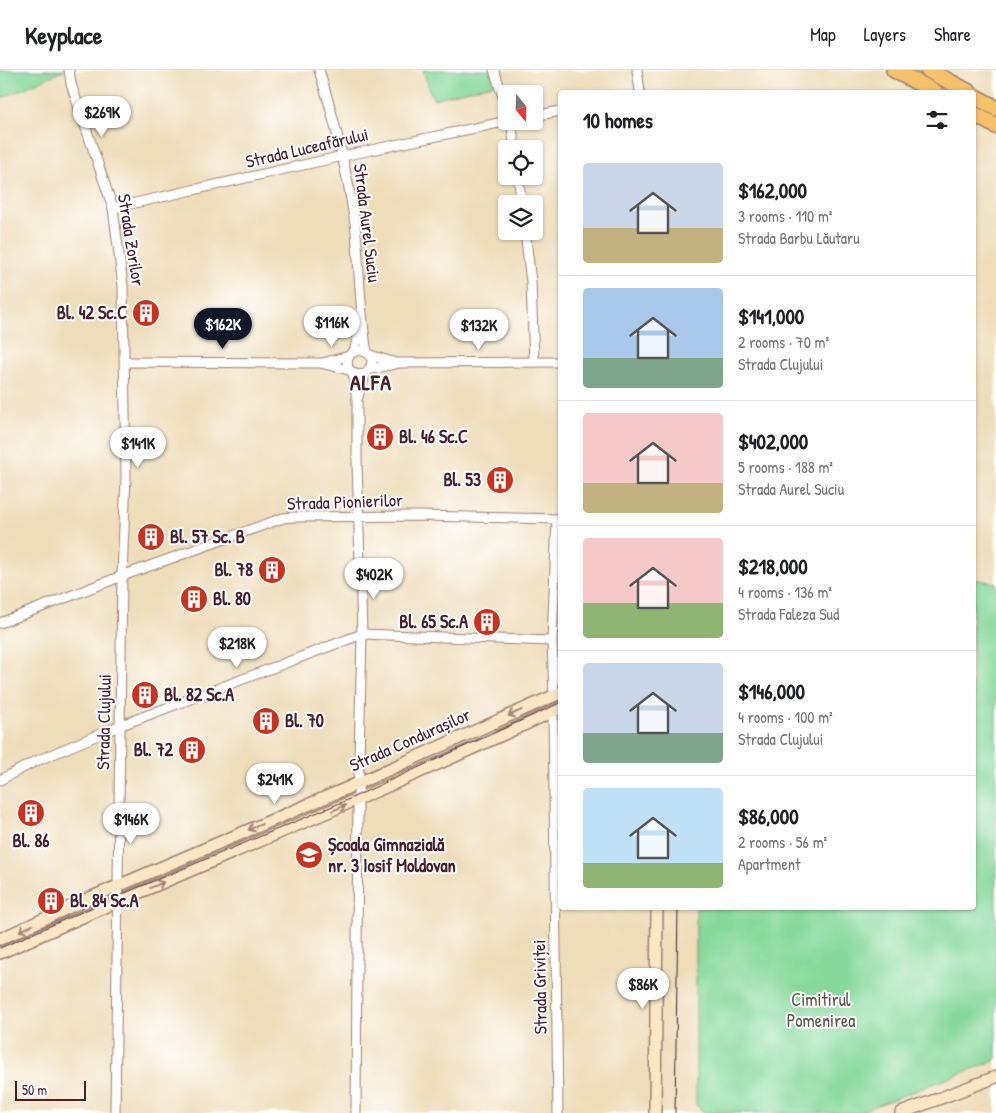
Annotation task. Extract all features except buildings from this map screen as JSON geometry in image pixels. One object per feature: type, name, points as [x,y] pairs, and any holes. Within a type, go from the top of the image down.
[{"type":"highway","points":[[894,70],[931,90]]},
{"type":"highway","points":[[928,70],[965,90]]},
{"type":"highway","points":[[976,97],[996,108]]},
{"type":"highway","points":[[976,115],[996,126]]},
{"type":"main road","name":"Strada Condurașilor","points":[[0,939],[557,694]]},
{"type":"main road","name":"Strada Condurașilor","points":[[0,952],[358,800],[557,710]]},
{"type":"main road","points":[[655,1113],[656,910]]},
{"type":"main road","points":[[901,1113],[996,1077]]},
{"type":"street","name":"Strada Zorilor","points":[[69,70],[71,84],[113,208],[123,286],[125,362]]},
{"type":"street","name":"Strada Aurel Suciu","points":[[319,70],[343,156],[355,224],[362,322],[368,354]]},
{"type":"street","points":[[494,70],[499,85]]},
{"type":"street","points":[[637,70],[640,90]]},
{"type":"street","points":[[543,114],[558,111]]},
{"type":"street","name":"Strada Luceafărului","points":[[113,208],[498,124]]},
{"type":"street","points":[[526,240],[531,282],[534,362]]},
{"type":"street","name":"Strada Aurel Suciu","points":[[351,354],[362,322]]},
{"type":"street","points":[[320,363],[360,350],[399,363]]},
{"type":"street","points":[[351,354],[347,365],[351,371],[357,400],[362,634],[358,800],[356,1113]]},
{"type":"street","points":[[357,400],[372,362],[368,354]]},
{"type":"street","points":[[125,362],[320,363],[351,371],[357,375],[399,363],[558,362]]},
{"type":"street","name":"Strada Clujului","points":[[115,1113],[122,576],[126,477],[125,362]]},
{"type":"street","name":"Strada Pionierilor","points":[[0,623],[122,576],[283,518],[419,516],[558,519]]},
{"type":"street","points":[[557,694],[552,641],[558,519]]},
{"type":"street","points":[[0,780],[40,759],[120,726],[362,634],[552,641]]},
{"type":"street","name":"Strada Griviței","points":[[557,710],[558,1113]]},
{"type":"green space","points":[[0,70],[65,70],[0,99]]},
{"type":"green space","points":[[423,70],[490,70],[494,84],[433,99]]},
{"type":"green space","name":"Cimitirul Pomenirea","points":[[976,580],[996,583],[996,1060],[857,1113],[705,1113],[696,1105],[696,910],[976,910]]},
{"type":"tram line","points":[[0,948],[118,896],[347,800],[558,704]]},
{"type":"tram line","points":[[675,1113],[678,910]]},
{"type":"place","name":"Bl. 42 Sc.C","points":[[146,313]]},
{"type":"place","name":"Bl. 46 Sc.C","points":[[380,437]]},
{"type":"place","name":"Bl. 53","points":[[500,480]]},
{"type":"place","name":"Bl. 57 Sc. B","points":[[151,537]]},
{"type":"place","name":"Bl. 78","points":[[272,570]]},
{"type":"place","name":"Bl. 80","points":[[194,599]]},
{"type":"place","name":"Bl. 65 Sc.A","points":[[487,622]]},
{"type":"place","name":"Bl. 82 Sc.A","points":[[145,695]]},
{"type":"place","name":"Bl. 70","points":[[266,721]]},
{"type":"place","name":"Bl. 72","points":[[192,750]]},
{"type":"place","name":"Bl. 86","points":[[31,813]]},
{"type":"place","name":"Școala Gimnazială nr. 3 Iosif Moldovan","points":[[309,855]]},
{"type":"place","name":"Bl. 84 Sc.A","points":[[51,901]]},
{"type":"district","name":"ALFA","points":[[371,382]]}]
